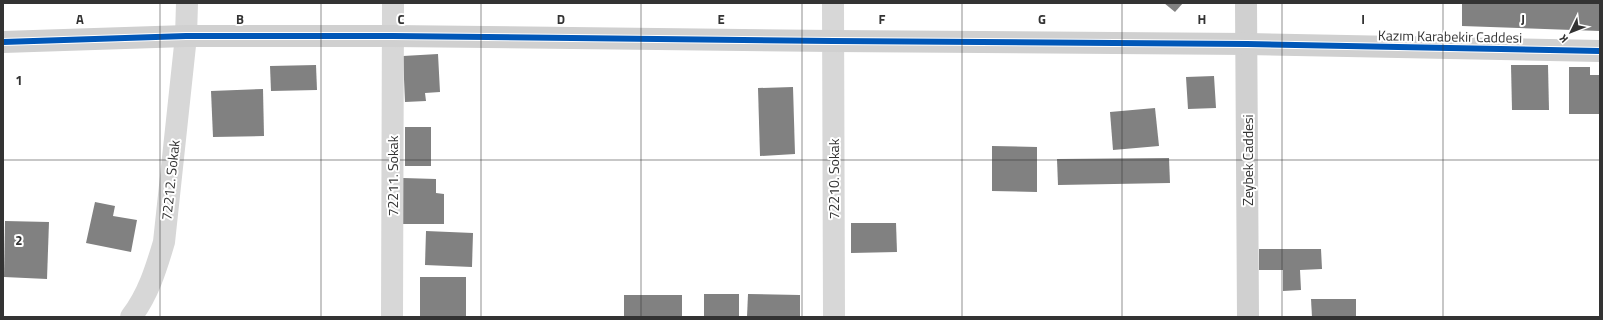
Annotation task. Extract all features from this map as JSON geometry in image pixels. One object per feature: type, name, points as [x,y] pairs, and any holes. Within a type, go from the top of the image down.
[{"type":"street","name":"72212. Sokak","points":[[131,317],[148,288],[157,266],[164,242],[186,36],[187,3]]},
{"type":"street","name":"72211. Sokak","points":[[392,317],[393,3]]},
{"type":"street","name":"72210. Sokak","points":[[833,3],[834,317]]},
{"type":"street","name":"Zeybek Caddesi","points":[[1246,3],[1248,317]]},
{"type":"street","name":"Kazım Karabekir Caddesi","points":[[3,42],[186,36],[393,36],[1247,44],[1600,51]]},
{"type":"building","points":[[1164,3],[1183,3],[1175,12]]},
{"type":"building","points":[[1462,3],[1600,3],[1600,31],[1462,26]]},
{"type":"building","points":[[438,54],[440,92],[425,93],[426,101],[405,102],[403,56]]},
{"type":"building","points":[[316,65],[317,90],[271,91],[270,66]]},
{"type":"building","points":[[1511,65],[1548,65],[1549,110],[1512,110]]},
{"type":"building","points":[[1569,67],[1590,67],[1590,75],[1600,75],[1600,114],[1569,114]]},
{"type":"building","points":[[1214,76],[1216,108],[1188,109],[1186,77]]},
{"type":"building","points":[[793,87],[795,154],[760,156],[758,88]]},
{"type":"building","points":[[263,89],[264,136],[213,137],[211,91]]},
{"type":"building","points":[[1155,108],[1159,146],[1113,150],[1110,112]]},
{"type":"building","points":[[405,127],[431,127],[431,166],[405,166]]},
{"type":"building","points":[[992,146],[1037,147],[1037,192],[992,191]]},
{"type":"building","points":[[1169,158],[1170,183],[1058,185],[1057,159]]},
{"type":"building","points":[[403,178],[436,179],[436,193],[444,194],[444,224],[402,224]]},
{"type":"building","points":[[95,202],[115,206],[113,216],[137,220],[131,252],[86,243]]},
{"type":"building","points":[[5,221],[49,222],[47,279],[4,277]]},
{"type":"building","points":[[851,223],[896,223],[897,252],[851,253]]},
{"type":"building","points":[[426,231],[473,233],[472,267],[425,265]]},
{"type":"building","points":[[1259,249],[1321,249],[1322,269],[1300,270],[1301,290],[1283,291],[1283,270],[1259,270]]},
{"type":"building","points":[[420,277],[466,277],[466,317],[420,317]]},
{"type":"building","points":[[704,294],[739,294],[739,317],[704,317]]},
{"type":"building","points":[[748,294],[800,295],[800,317],[747,317]]},
{"type":"building","points":[[624,295],[682,295],[682,317],[624,317]]},
{"type":"building","points":[[1311,299],[1356,299],[1356,317],[1312,317]]},
{"type":"cycle path","points":[[3,42],[186,36],[393,36],[1247,44],[1600,51]]}]
